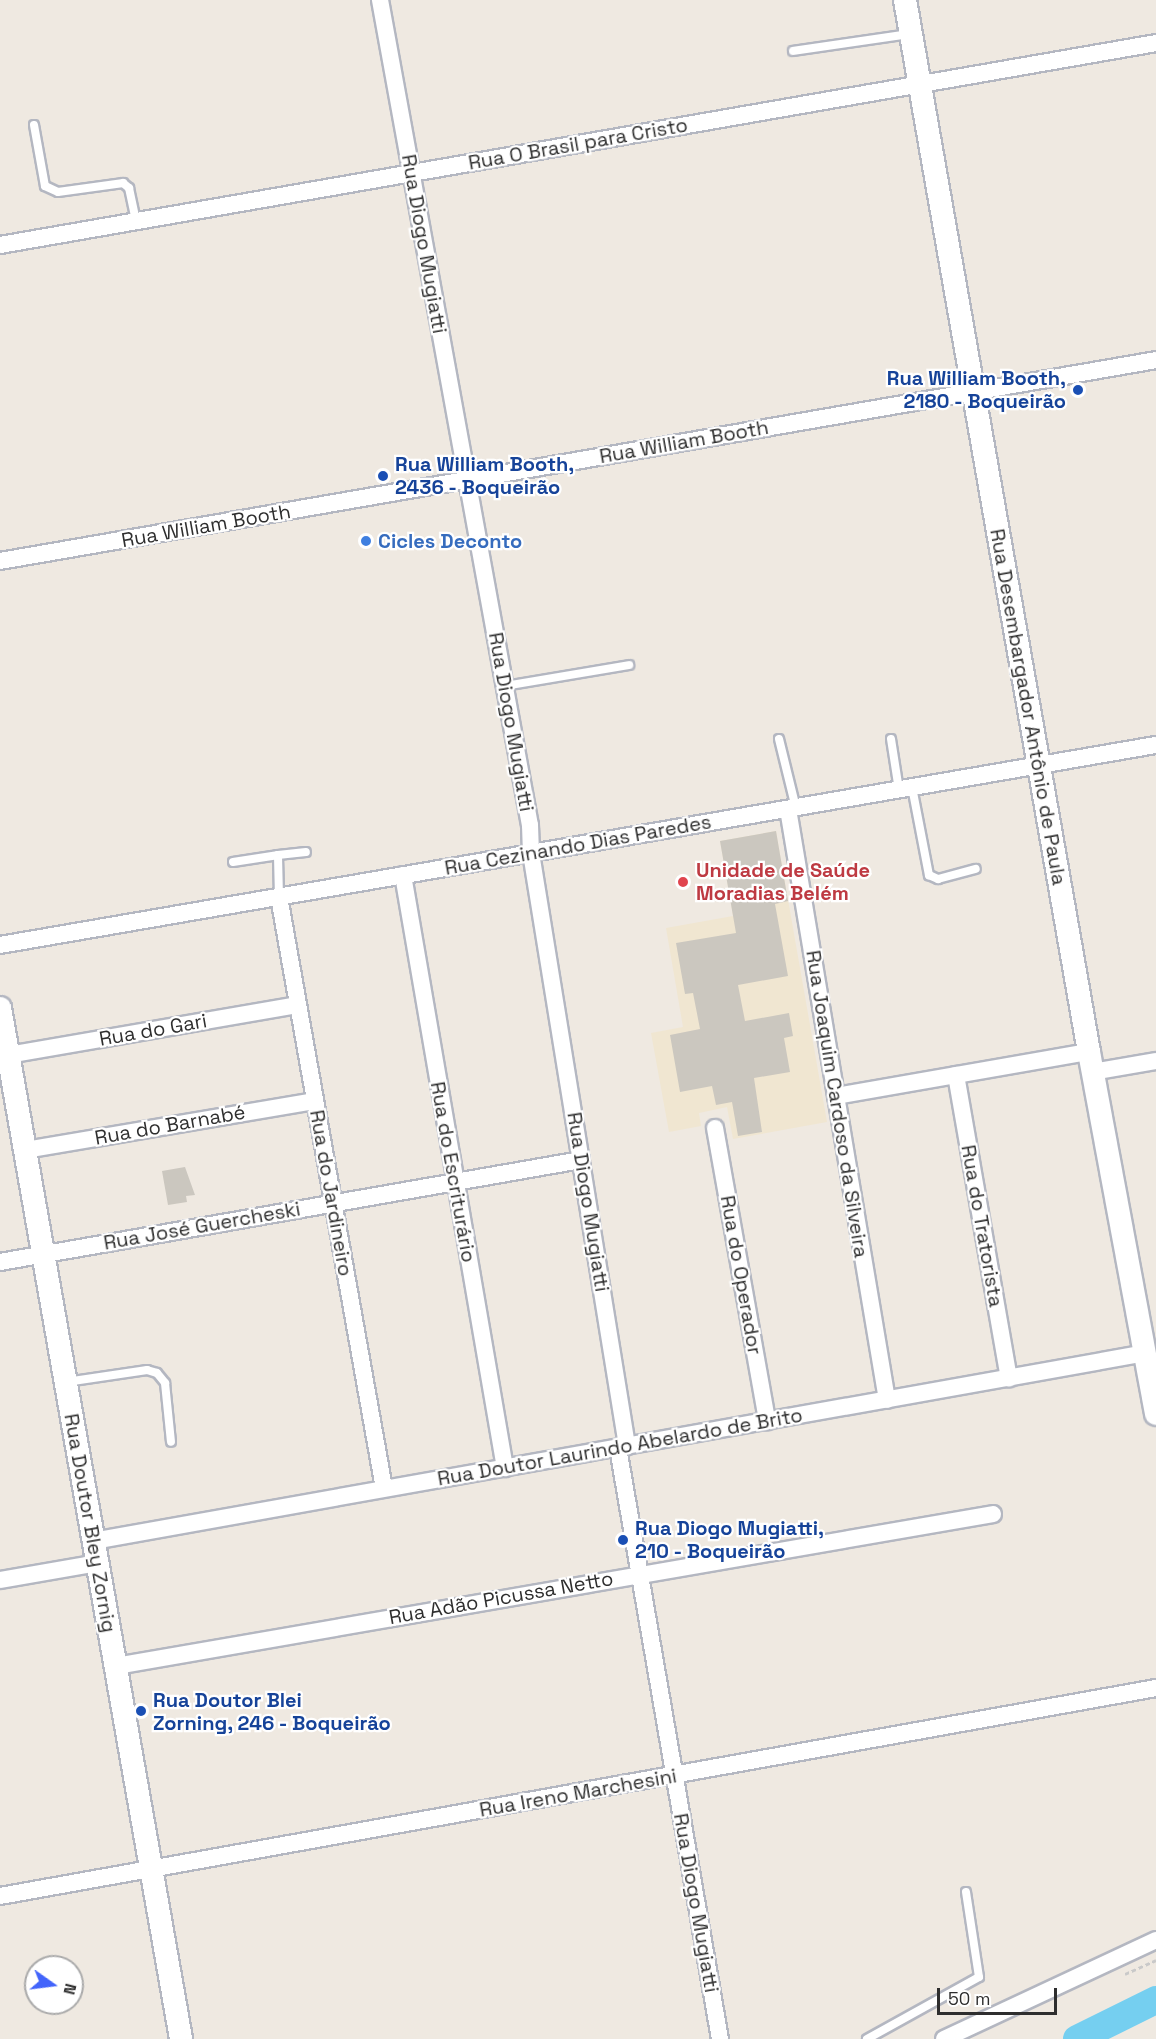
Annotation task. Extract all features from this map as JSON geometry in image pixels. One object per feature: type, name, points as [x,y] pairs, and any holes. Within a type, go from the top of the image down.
[{"type":"main road","name":"Rua Desembargador Antônio de Paula","points":[[905,0],[1090,1062],[1156,1413]]},
{"type":"main road","name":"Rua Doutor Bley Zornig","points":[[0,1008],[181,2039]]},
{"type":"street","name":"Rua Diogo Mugiatti","points":[[380,0],[530,825],[531,853],[581,1160],[639,1574],[720,2039]]},
{"type":"street","name":"Rua O Brasil para Cristo","points":[[0,245],[1156,43]]},
{"type":"street","name":"Rua William Booth","points":[[0,561],[1156,360]]},
{"type":"street","name":"Rua Cezinando Dias Paredes","points":[[0,945],[1156,745]]},
{"type":"street","name":"Rua Joaquim Cardoso da Silveira","points":[[792,808],[836,1096],[887,1400]]},
{"type":"street","name":"Rua do Escriturário","points":[[403,875],[505,1468]]},
{"type":"street","name":"Rua do Jardineiro","points":[[279,897],[384,1488]]},
{"type":"street","name":"Rua do Gari","points":[[8,1055],[298,1005]]},
{"type":"street","points":[[836,1096],[956,1075],[1090,1062],[1156,1061]]},
{"type":"street","name":"Rua do Tratorista","points":[[956,1075],[1009,1378]]},
{"type":"street","name":"Rua do Barnabé","points":[[25,1150],[315,1101]]},
{"type":"street","name":"Rua do Operador","points":[[715,1128],[767,1421]]},
{"type":"street","name":"Rua José Guercheski","points":[[0,1262],[581,1160]]},
{"type":"street","name":"Rua Doutor Laurindo Abelardo de Brito","points":[[0,1581],[95,1552],[384,1488],[1146,1353]]},
{"type":"street","name":"Rua Adão Picussa Netto","points":[[116,1666],[993,1514]]},
{"type":"street","name":"Rua Ireno Marchesini","points":[[0,1896],[1156,1688]]},
{"type":"street","points":[[944,2039],[1156,1940]]},
{"type":"lane","points":[[793,51],[911,34]]},
{"type":"lane","points":[[34,125],[45,186],[58,192],[123,183],[129,188],[136,222]]},
{"type":"lane","points":[[505,686],[629,665]]},
{"type":"lane","points":[[779,739],[792,808]]},
{"type":"lane","points":[[891,739],[929,875],[938,879],[976,869]]},
{"type":"lane","points":[[233,862],[306,852]]},
{"type":"lane","points":[[278,855],[279,897]]},
{"type":"lane","points":[[65,1382],[147,1370],[157,1373],[165,1383],[171,1442]]},
{"type":"lane","points":[[867,2039],[979,1977],[966,1892]]},
{"type":"shaded area","points":[[776,831],[827,1122],[733,1139],[727,1107],[699,1113],[701,1126],[669,1132],[651,1033],[683,1027],[666,928],[733,916],[720,841]]},
{"type":"building","points":[[776,831],[788,901],[775,904],[788,976],[738,985],[745,1021],[789,1013],[793,1036],[784,1038],[790,1072],[754,1078],[762,1132],[738,1136],[732,1102],[716,1105],[712,1086],[680,1092],[670,1035],[700,1029],[693,993],[685,994],[676,943],[736,933],[720,841]]},
{"type":"building","points":[[185,1167],[195,1195],[186,1196],[187,1202],[168,1205],[162,1171]]},
{"type":"waterway","points":[[1077,2039],[1156,2000]]},
{"type":"place","name":"Rua William Booth, 2180 - Boqueirão","points":[[1078,390]]},
{"type":"place","name":"Rua William Booth, 2436 - Boqueirão","points":[[383,476]]},
{"type":"place","name":"Cicles Deconto","points":[[366,541]]},
{"type":"place","name":"Unidade de Saúde Moradias Belém","points":[[683,882]]},
{"type":"place","name":"Rua Diogo Mugiatti, 210 - Boqueirão","points":[[623,1540]]},
{"type":"place","name":"Rua Doutor Blei Zorning, 246 - Boqueirão","points":[[141,1711]]}]
